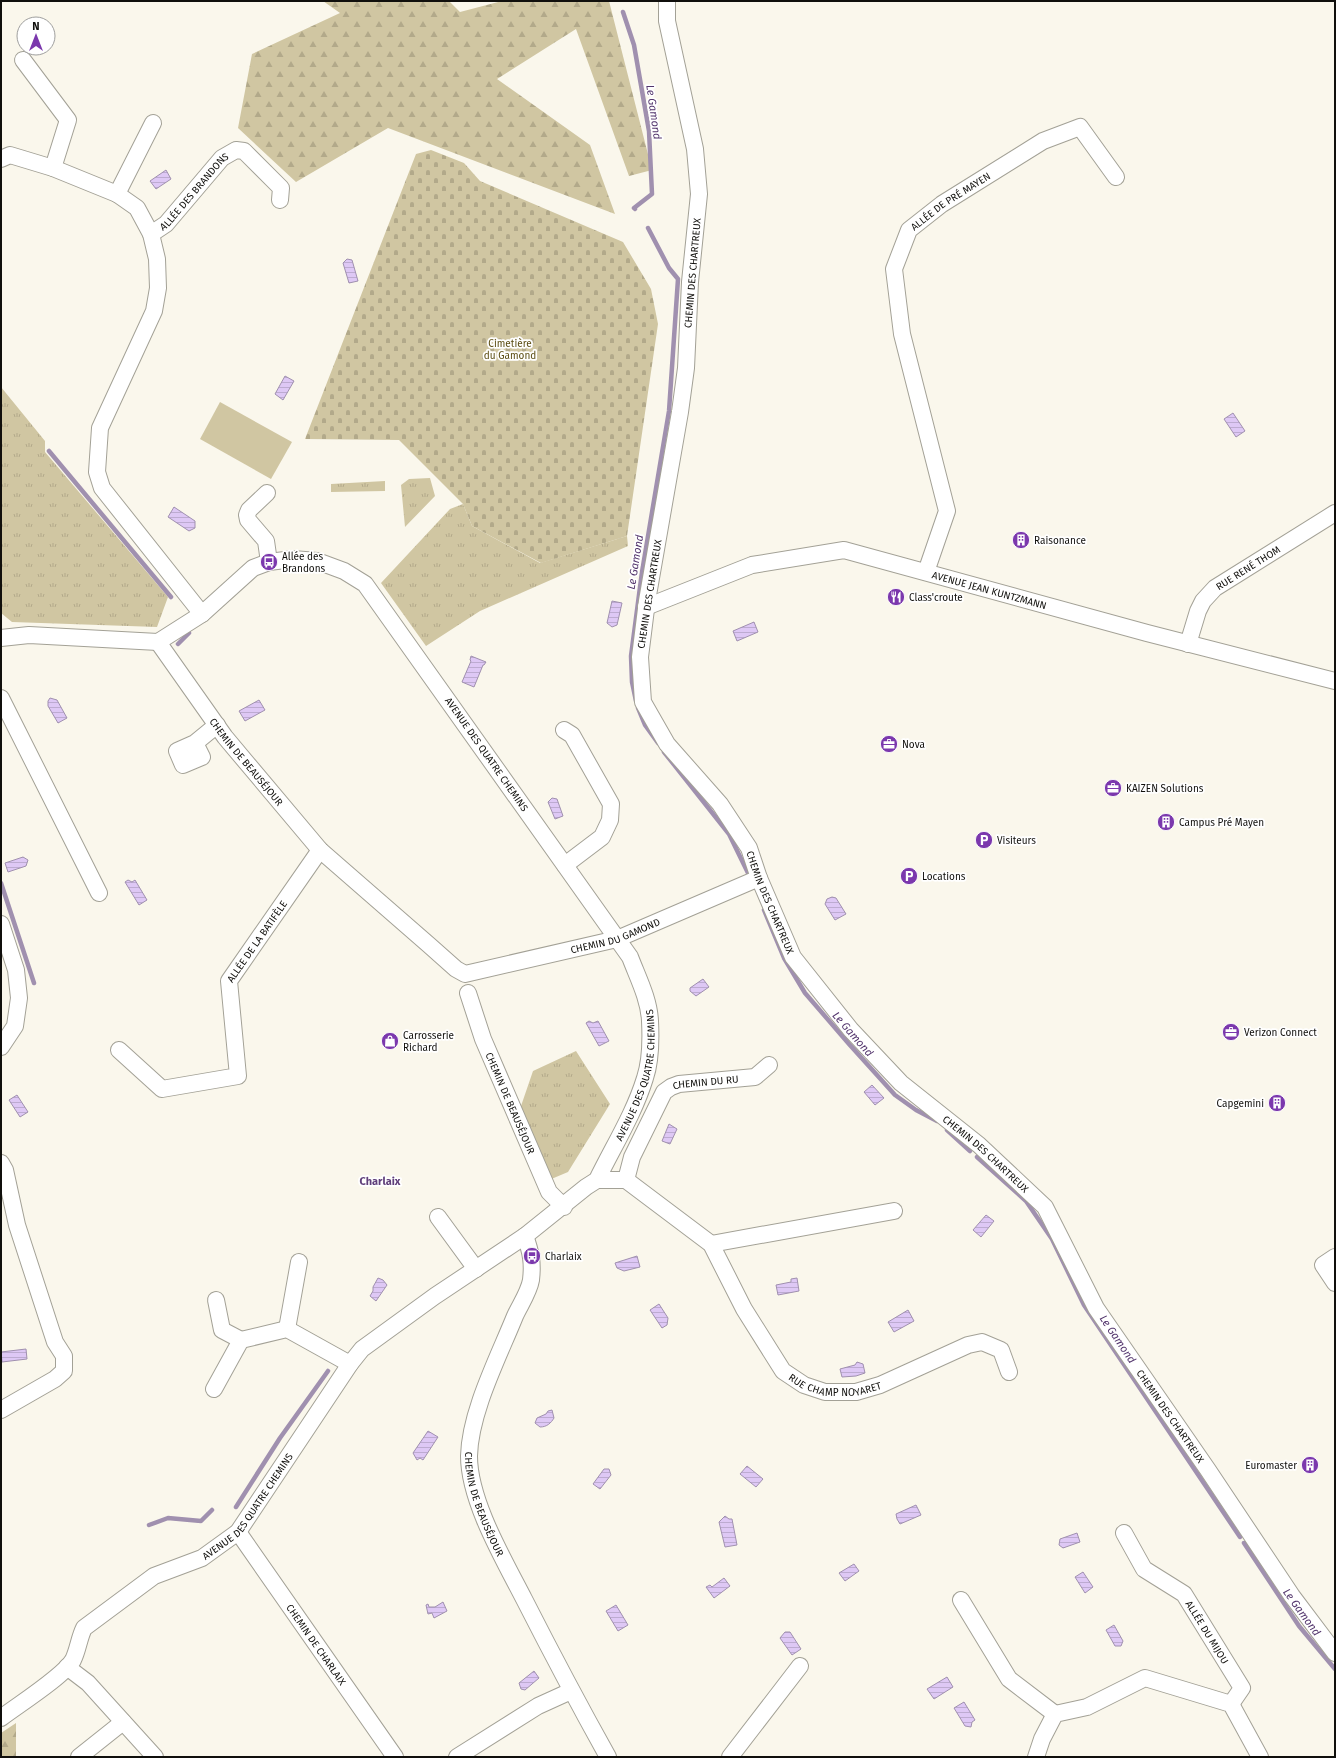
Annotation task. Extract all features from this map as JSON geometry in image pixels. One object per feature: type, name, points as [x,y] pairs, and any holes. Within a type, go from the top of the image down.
[{"type":"street","name":"CHEMIN DES CHARTREUX","points":[[667,1],[668,21],[695,149],[699,194],[690,282],[686,368],[680,412],[646,607],[640,657],[643,702],[668,744],[720,804],[749,848],[759,878],[793,957],[851,1030],[901,1083],[979,1146],[1045,1207],[1096,1308],[1208,1470],[1292,1596],[1335,1653]]},
{"type":"street","points":[[24,60],[68,120],[53,168]]},
{"type":"street","points":[[117,194],[153,123]]},
{"type":"street","name":"ALLÉE DE PRÉ MAYEN","points":[[926,572],[947,511],[902,334],[894,269],[910,230],[942,204],[1043,141],[1080,127],[1116,176]]},
{"type":"street","name":"ALLÉE DES BRANDONS","points":[[151,234],[166,224],[222,158],[236,150],[244,152],[281,188],[280,200]]},
{"type":"street","name":"ALLÉE DES BRANDONS","points":[[1,159],[10,155],[53,168],[117,194],[137,208],[151,234],[157,259],[158,288],[154,310],[100,428],[97,472],[102,488],[202,614]]},
{"type":"street","points":[[268,493],[249,510],[246,515],[248,520],[266,541],[269,562]]},
{"type":"street","name":"RUE RENÉ THOM","points":[[1188,644],[1198,611],[1203,601],[1216,588],[1335,513]]},
{"type":"street","name":"AVENUE JEAN KUNTZMANN","points":[[646,607],[752,566],[844,550],[1188,644],[1335,681]]},
{"type":"street","name":"AVENUE DES QUATRE CHEMINS","points":[[1,1718],[67,1667],[73,1660],[79,1638],[84,1628],[154,1576],[202,1558],[238,1532],[350,1364],[362,1349],[435,1296],[525,1236],[564,1207],[586,1187],[597,1180],[632,1111],[645,1078],[650,1053],[650,1020],[645,995],[630,957],[365,584],[344,571],[317,561],[293,559],[269,562],[253,568],[202,614],[158,642]]},
{"type":"street","points":[[1,638],[28,634],[158,642]]},
{"type":"street","name":"CHEMIN DE BEAUSÉJOUR","points":[[158,642],[216,725],[320,850],[428,946],[456,969],[465,974]]},
{"type":"street","points":[[1,698],[99,893]]},
{"type":"street","points":[[195,743],[216,725]]},
{"type":"street","points":[[564,730],[572,735],[611,804],[610,820],[602,837],[565,865]]},
{"type":"street","name":"ALLÉE DE LA BATIFÈLE","points":[[119,1050],[162,1089],[238,1076],[229,981],[320,850]]},
{"type":"street","name":"CHEMIN DU GAMOND","points":[[465,974],[617,939],[759,878]]},
{"type":"street","points":[[1,924],[16,970],[19,998],[15,1026],[1,1047]]},
{"type":"street","name":"CHEMIN DE BEAUSÉJOUR","points":[[468,993],[483,1039],[548,1192],[564,1207]]},
{"type":"street","name":"CHEMIN DU RU","points":[[626,1180],[632,1157],[664,1092],[679,1084],[755,1077],[769,1065]]},
{"type":"street","name":"AVENUE DES QUATRE CHEMINS","points":[[613,1147],[632,1157]]},
{"type":"street","points":[[1,1163],[5,1170],[18,1225],[55,1342],[64,1356],[64,1370],[55,1380],[1,1410]]},
{"type":"street","points":[[597,1180],[626,1180]]},
{"type":"street","name":"RUE CHAMP NOYARET","points":[[626,1180],[711,1244],[744,1309],[783,1371],[804,1385],[825,1392],[856,1392],[880,1385],[968,1345],[982,1342],[1001,1350],[1009,1372]]},
{"type":"street","points":[[711,1244],[894,1211]]},
{"type":"street","points":[[438,1217],[476,1269]]},
{"type":"street","name":"CHEMIN DE BEAUSÉJOUR","points":[[525,1236],[532,1256],[530,1282],[474,1420],[470,1441],[471,1476],[484,1515],[503,1557],[571,1691],[608,1757]]},
{"type":"street","points":[[1335,1257],[1323,1265],[1335,1283]]},
{"type":"street","points":[[287,1329],[299,1262]]},
{"type":"street","points":[[216,1300],[222,1330],[241,1340],[287,1329],[350,1364]]},
{"type":"street","points":[[214,1389],[241,1340]]},
{"type":"street","name":"CHEMIN DE CHARLAIX","points":[[238,1532],[396,1757]]},
{"type":"street","name":"ALLÉE DU MIJOU","points":[[1124,1533],[1144,1569],[1184,1594],[1242,1688],[1231,1704]]},
{"type":"street","points":[[961,1600],[1009,1679],[1055,1714]]},
{"type":"street","points":[[730,1757],[800,1666]]},
{"type":"street","points":[[67,1667],[88,1683],[155,1757]]},
{"type":"street","points":[[1036,1757],[1042,1739],[1055,1714],[1087,1706],[1145,1678],[1231,1704],[1260,1757]]},
{"type":"street","points":[[457,1757],[538,1706],[571,1691]]},
{"type":"street","points":[[80,1757],[123,1722]]},
{"type":"green space","points":[[323,1],[449,1],[460,12],[502,1],[609,1],[652,170],[629,176],[576,29],[497,79],[590,145],[615,214],[388,128],[296,182],[238,128],[252,54],[340,13]]},
{"type":"green space","name":"Cimetière du Gamond","points":[[431,150],[464,163],[480,181],[623,242],[651,289],[658,324],[627,536],[541,563],[472,526],[463,504],[399,440],[305,439],[416,154]]},
{"type":"green space","points":[[1,387],[45,441],[45,452],[168,597],[157,627],[12,622],[1,613]]},
{"type":"green space","points":[[220,402],[292,442],[271,479],[200,439]]},
{"type":"green space","points":[[430,478],[435,496],[405,527],[401,485],[409,479]]},
{"type":"green space","points":[[385,481],[385,491],[331,492],[331,484]]},
{"type":"green space","points":[[463,504],[472,526],[540,563],[627,536],[628,546],[480,611],[426,646],[381,583],[450,509]]},
{"type":"green space","points":[[576,1051],[610,1104],[568,1172],[549,1180],[521,1106],[533,1071]]},
{"type":"green space","points":[[16,1723],[16,1757],[1,1757],[1,1733]]},
{"type":"shaded area","points":[[166,170],[171,179],[156,189],[150,181]]},
{"type":"shaded area","points":[[347,259],[352,260],[358,281],[349,283],[343,263]]},
{"type":"shaded area","points":[[285,376],[294,381],[283,400],[275,394]]},
{"type":"shaded area","points":[[1233,413],[1245,431],[1236,437],[1224,419]]},
{"type":"shaded area","points":[[174,507],[195,521],[195,528],[189,531],[168,517]]},
{"type":"shaded area","points":[[612,601],[622,603],[617,625],[612,627],[607,623]]},
{"type":"shaded area","points":[[754,622],[758,632],[737,641],[733,631]]},
{"type":"shaded area","points":[[471,656],[486,662],[483,665],[474,687],[462,682],[471,661]]},
{"type":"shaded area","points":[[50,698],[57,700],[67,718],[58,723],[48,706],[48,701]]},
{"type":"shaded area","points":[[259,700],[265,710],[245,721],[239,711]]},
{"type":"shaded area","points":[[552,798],[557,799],[563,816],[555,819],[548,802]]},
{"type":"shaded area","points":[[23,857],[28,860],[26,866],[8,872],[5,863]]},
{"type":"shaded area","points":[[128,880],[132,882],[135,880],[147,900],[139,905],[125,882]]},
{"type":"shaded area","points":[[832,897],[836,898],[846,914],[835,920],[825,904],[827,899]]},
{"type":"shaded area","points":[[703,979],[709,987],[696,996],[690,991],[690,988]]},
{"type":"shaded area","points":[[589,1021],[593,1023],[598,1021],[609,1041],[599,1046],[586,1023]]},
{"type":"shaded area","points":[[872,1085],[884,1098],[875,1105],[864,1092]]},
{"type":"shaded area","points":[[17,1095],[28,1112],[20,1117],[9,1100]]},
{"type":"shaded area","points":[[669,1124],[677,1129],[670,1144],[662,1141]]},
{"type":"shaded area","points":[[986,1215],[994,1221],[981,1237],[973,1230]]},
{"type":"shaded area","points":[[637,1256],[640,1267],[624,1271],[617,1268],[615,1263]]},
{"type":"shaded area","points":[[378,1278],[383,1280],[387,1285],[376,1301],[370,1296]]},
{"type":"shaded area","points":[[797,1278],[799,1291],[778,1295],[776,1285],[791,1282],[791,1279]]},
{"type":"shaded area","points":[[659,1304],[668,1318],[667,1325],[662,1328],[650,1310]]},
{"type":"shaded area","points":[[908,1310],[914,1321],[894,1332],[888,1322]]},
{"type":"shaded area","points":[[26,1349],[27,1359],[2,1362],[1,1352]]},
{"type":"shaded area","points":[[857,1362],[863,1364],[865,1373],[856,1376],[842,1377],[840,1369],[855,1365]]},
{"type":"shaded area","points":[[552,1410],[554,1418],[552,1422],[540,1427],[535,1423],[537,1418]]},
{"type":"shaded area","points":[[428,1431],[438,1437],[423,1460],[420,1458],[417,1460],[413,1453]]},
{"type":"shaded area","points":[[747,1466],[763,1479],[756,1487],[740,1474]]},
{"type":"shaded area","points":[[604,1469],[609,1469],[611,1475],[600,1489],[593,1484]]},
{"type":"shaded area","points":[[916,1505],[921,1515],[900,1524],[896,1514]]},
{"type":"shaded area","points":[[725,1516],[732,1519],[737,1545],[725,1547],[719,1522]]},
{"type":"shaded area","points":[[1077,1533],[1080,1542],[1063,1548],[1059,1545],[1060,1539]]},
{"type":"shaded area","points":[[854,1564],[859,1571],[845,1581],[839,1573]]},
{"type":"shaded area","points":[[1083,1572],[1093,1587],[1085,1593],[1075,1577]]},
{"type":"shaded area","points":[[724,1578],[730,1586],[714,1598],[706,1587],[710,1585],[712,1587]]},
{"type":"shaded area","points":[[443,1602],[447,1611],[434,1618],[432,1613],[428,1614],[426,1605],[428,1604],[429,1607],[435,1607]]},
{"type":"shaded area","points":[[616,1605],[628,1625],[618,1631],[606,1611]]},
{"type":"shaded area","points":[[1114,1625],[1123,1641],[1121,1646],[1115,1646],[1106,1630]]},
{"type":"shaded area","points":[[785,1632],[790,1632],[801,1649],[792,1655],[780,1638]]},
{"type":"shaded area","points":[[534,1671],[539,1678],[525,1690],[521,1689],[519,1683]]},
{"type":"shaded area","points":[[947,1677],[953,1687],[934,1699],[927,1689]]},
{"type":"shaded area","points":[[964,1702],[975,1720],[972,1722],[971,1727],[965,1726],[954,1708]]},
{"type":"waterway","name":"Le Gamond","points":[[623,12],[634,45],[649,131],[652,194],[634,208],[635,209]]},
{"type":"waterway","name":"Le Gamond","points":[[636,701],[632,682],[631,656],[642,572],[669,411],[678,279],[669,268],[648,228]]},
{"type":"waterway","points":[[49,451],[171,597]]},
{"type":"waterway","points":[[178,644],[189,633]]},
{"type":"waterway","name":"Le Gamond","points":[[638,708],[645,725],[658,743]]},
{"type":"waterway","name":"Le Gamond","points":[[664,752],[729,834],[748,873]]},
{"type":"waterway","points":[[1,883],[34,983]]},
{"type":"waterway","name":"Le Gamond","points":[[764,910],[784,958],[805,993],[895,1095],[916,1110],[937,1121]]},
{"type":"waterway","name":"Le Gamond","points":[[947,1130],[970,1151]]},
{"type":"waterway","name":"Le Gamond","points":[[977,1157],[1026,1201],[1052,1239],[1084,1305],[1240,1537]]},
{"type":"waterway","points":[[236,1507],[280,1438],[328,1371]]},
{"type":"waterway","points":[[149,1525],[168,1518],[201,1521],[212,1510]]},
{"type":"waterway","name":"Le Gamond","points":[[1244,1543],[1299,1626],[1335,1669]]},
{"type":"place","name":"Raisonance","points":[[1021,540]]},
{"type":"place","name":"Allée des Brandons","points":[[269,562]]},
{"type":"place","name":"Class'croute","points":[[896,597]]},
{"type":"place","name":"Nova","points":[[889,744]]},
{"type":"place","name":"KAIZEN Solutions","points":[[1113,788]]},
{"type":"place","name":"Campus Pré Mayen","points":[[1166,822]]},
{"type":"place","name":"Visiteurs","points":[[984,840]]},
{"type":"place","name":"Locations","points":[[909,876]]},
{"type":"place","name":"Verizon Connect","points":[[1231,1032]]},
{"type":"place","name":"Carrosserie Richard","points":[[390,1041]]},
{"type":"place","name":"Capgemini","points":[[1277,1103]]},
{"type":"place","name":"Charlaix","points":[[532,1256]]},
{"type":"place","name":"Euromaster","points":[[1310,1465]]},
{"type":"district","name":"Charlaix","points":[[380,1181]]}]
